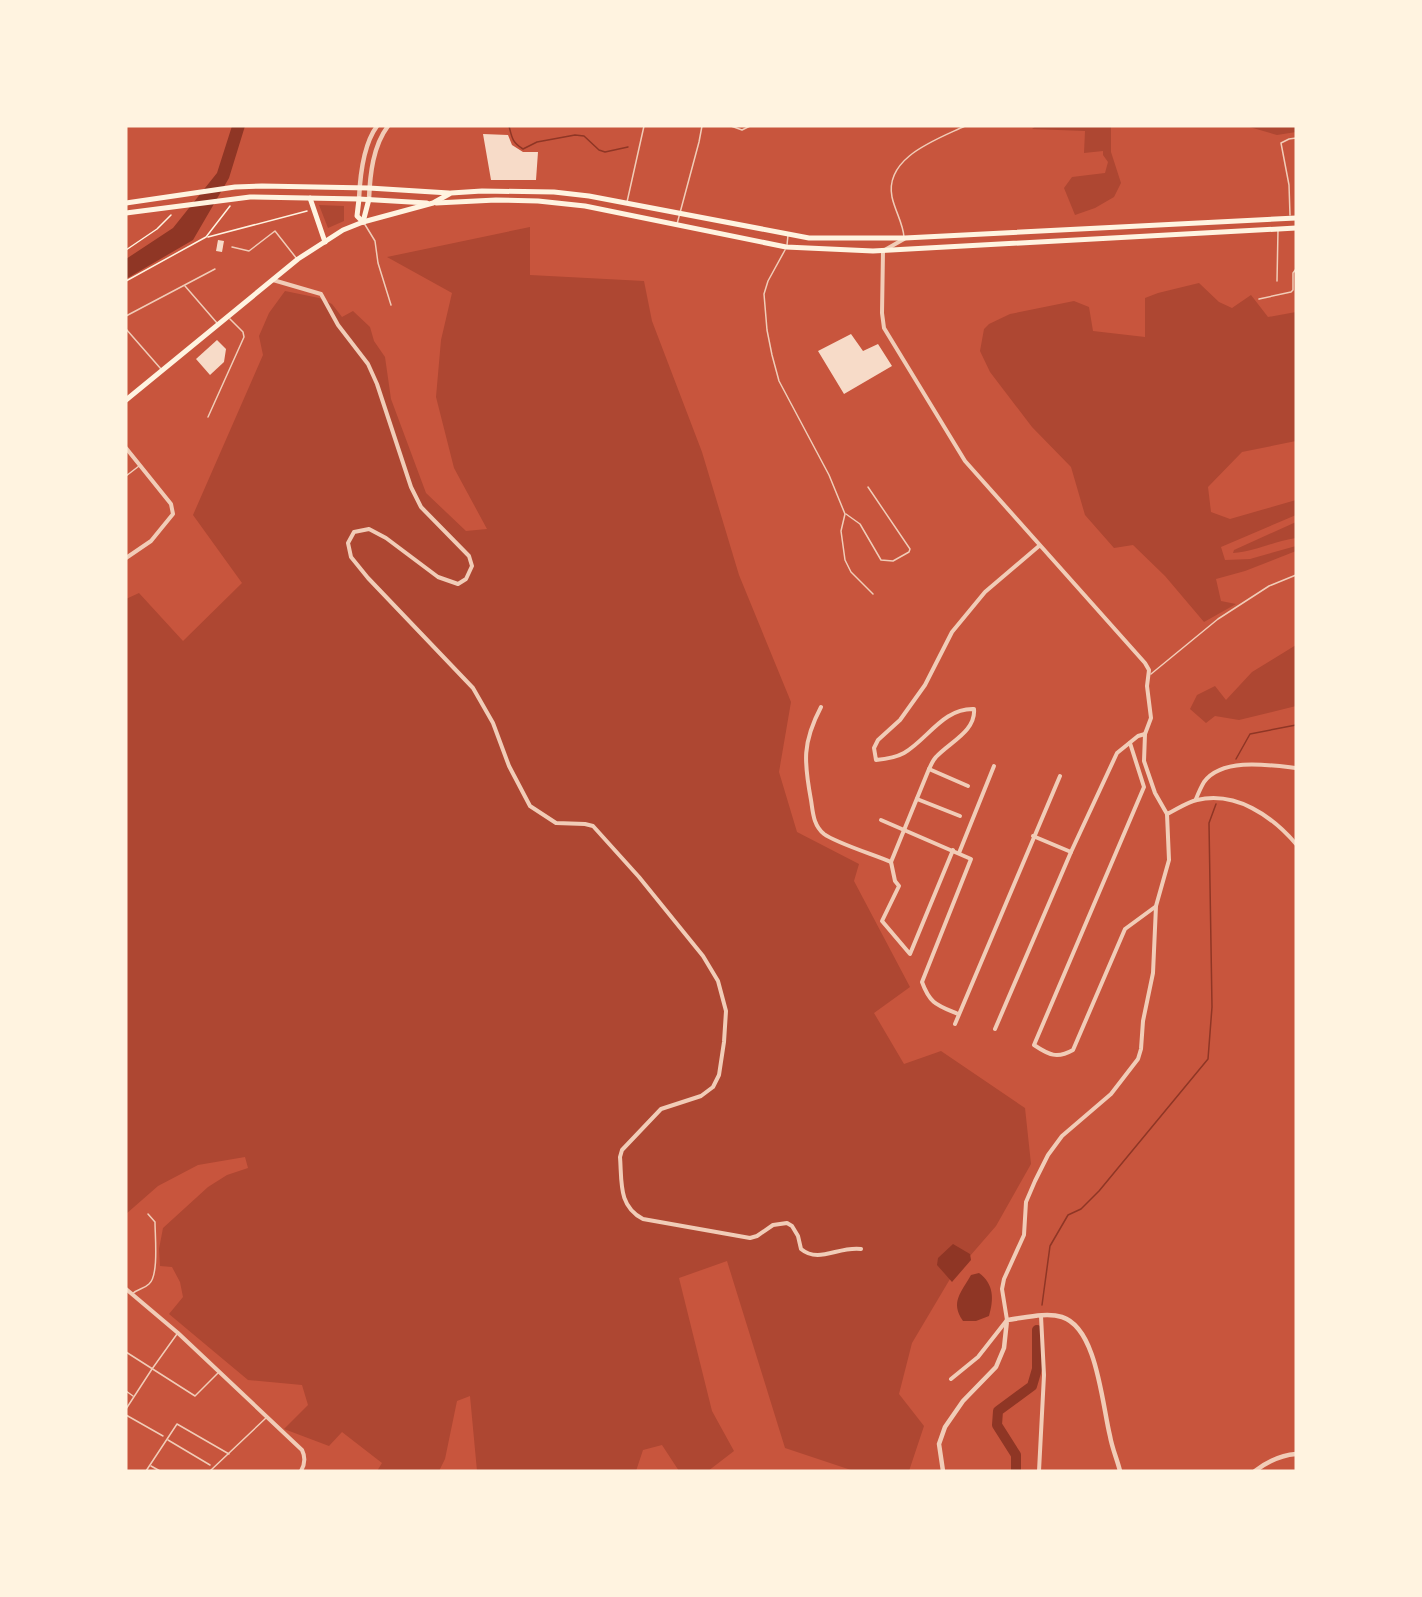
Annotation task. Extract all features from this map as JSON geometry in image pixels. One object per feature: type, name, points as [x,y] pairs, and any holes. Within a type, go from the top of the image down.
[{"type":"main road","points":[[126,203],[235,187],[262,186],[369,188],[451,193],[506,190],[554,192],[626,203],[809,238],[904,238],[1293,218]]},
{"type":"main road","points":[[126,400],[298,259],[343,230],[363,222],[433,203],[451,193]]},
{"type":"main road","points":[[126,213],[264,197],[433,203],[538,201],[585,206],[786,248],[883,251],[1296,228]]},
{"type":"main road","points":[[310,198],[325,242]]},
{"type":"main road","points":[[359,199],[357,216],[363,222]]},
{"type":"main road","points":[[363,222],[369,199]]},
{"type":"street","points":[[359,199],[359,188],[370,138],[377,126]]},
{"type":"street","points":[[369,199],[378,140],[388,126]]},
{"type":"street","points":[[904,238],[883,251],[882,313],[884,328],[965,461],[1145,663],[1149,670],[1147,686],[1151,718],[1145,734],[1146,769],[1155,793],[1167,814],[1168,860],[1156,906],[1153,973],[1143,1021],[1142,1049],[1138,1059],[1111,1094],[1062,1136],[1048,1155],[1035,1180],[1026,1202],[1024,1235],[1004,1279],[1002,1289],[1007,1320],[1004,1348],[996,1367],[963,1401],[945,1427],[939,1444],[943,1471]]},
{"type":"street","points":[[272,280],[321,294],[338,325],[368,364],[377,384],[411,487],[421,507],[470,556],[472,566],[466,579],[458,584],[438,577],[386,538],[369,529],[354,532],[348,543],[351,557],[392,604],[473,688],[493,723],[514,777],[530,806],[556,824],[593,826],[657,898],[703,956],[718,981],[726,1011],[719,1075],[713,1088],[707,1094],[661,1109],[622,1150],[620,1157],[626,1204],[643,1219],[741,1237],[757,1236],[773,1225],[787,1223],[792,1226],[798,1236],[801,1249],[811,1256],[821,1256],[844,1248],[861,1249]]},
{"type":"street","points":[[126,448],[171,504],[173,514],[151,541],[126,558]]},
{"type":"street","points":[[953,850],[910,954],[882,921],[899,886],[895,881],[891,862],[929,769],[935,758],[967,731],[975,717],[974,709],[958,710],[903,754],[894,758],[876,760],[874,748],[878,740],[900,720],[925,685],[952,632],[985,592],[1039,546]]},
{"type":"street","points":[[821,707],[809,735],[804,765],[812,814],[817,826],[832,838],[891,862]]},
{"type":"street","points":[[995,1029],[1071,852],[1117,753],[1138,736],[1145,734]]},
{"type":"street","points":[[1130,743],[1144,787],[1034,1045],[1048,1054],[1063,1056],[1073,1050],[1125,929],[1156,906]]},
{"type":"street","points":[[1196,800],[1205,781],[1220,770],[1239,765],[1296,768]]},
{"type":"street","points":[[959,853],[994,766]]},
{"type":"street","points":[[929,769],[968,786]]},
{"type":"street","points":[[955,1024],[1060,776]]},
{"type":"street","points":[[1167,814],[1196,800],[1223,798],[1251,807],[1272,819],[1296,844]]},
{"type":"street","points":[[917,799],[960,816]]},
{"type":"street","points":[[882,820],[971,859],[922,982],[927,996],[934,1003],[958,1014]]},
{"type":"street","points":[[1033,836],[1071,852]]},
{"type":"street","points":[[126,1290],[178,1334],[302,1450],[305,1455],[301,1471]]},
{"type":"street","points":[[1039,1471],[1044,1375],[1041,1316]]},
{"type":"street","points":[[951,1379],[978,1357],[1007,1320],[1060,1316],[1077,1326],[1082,1334],[1095,1368],[1120,1471]]},
{"type":"street","points":[[1255,1471],[1285,1455],[1296,1454]]},
{"type":"lane","points":[[626,203],[644,126]]},
{"type":"lane","points":[[676,225],[702,126]]},
{"type":"lane","points":[[731,126],[742,130],[750,126]]},
{"type":"lane","points":[[904,238],[904,229],[892,195],[894,178],[901,163],[926,145],[965,126]]},
{"type":"lane","points":[[1293,218],[1281,143],[1296,138]]},
{"type":"lane","points":[[363,222],[375,241],[378,263],[391,305]]},
{"type":"lane","points":[[1278,229],[1278,281]]},
{"type":"lane","points":[[232,247],[249,251],[275,231],[298,259]]},
{"type":"lane","points":[[788,234],[786,248],[768,281],[764,294],[767,330],[779,381],[829,475],[845,514],[860,524],[881,560],[893,561],[902,557],[910,549],[868,487]]},
{"type":"lane","points":[[126,316],[215,268]]},
{"type":"lane","points":[[1259,299],[1291,292],[1293,273],[1296,269]]},
{"type":"lane","points":[[184,285],[217,324]]},
{"type":"lane","points":[[208,417],[244,337],[243,332],[227,316]]},
{"type":"lane","points":[[126,329],[162,370]]},
{"type":"lane","points":[[126,476],[140,465]]},
{"type":"lane","points":[[845,514],[841,531],[845,560],[851,572],[873,594]]},
{"type":"lane","points":[[1148,677],[1218,619],[1269,586],[1296,575]]},
{"type":"lane","points":[[132,1294],[137,1289],[148,1286],[155,1278],[155,1222],[148,1214]]},
{"type":"lane","points":[[126,1409],[178,1334]]},
{"type":"lane","points":[[126,1352],[195,1396],[219,1372]]},
{"type":"lane","points":[[126,1391],[134,1396]]},
{"type":"lane","points":[[126,1415],[163,1436]]},
{"type":"lane","points":[[210,1471],[267,1417]]},
{"type":"lane","points":[[146,1471],[177,1424],[229,1454]]},
{"type":"lane","points":[[168,1439],[210,1465]]},
{"type":"lane","points":[[150,1466],[160,1471]]},
{"type":"path","points":[[206,237],[230,206]]},
{"type":"path","points":[[126,281],[206,237],[314,209]]},
{"type":"path","points":[[126,250],[157,229],[171,215]]},
{"type":"shaded area","points":[[232,126],[245,126],[229,178],[193,240],[126,279],[126,259],[173,228],[217,173]]},
{"type":"shaded area","points":[[1036,126],[1111,126],[1111,152],[1121,183],[1114,197],[1095,208],[1075,215],[1064,188],[1072,177],[1105,173],[1108,162],[1103,151],[1084,153],[1085,131],[1032,129]]},
{"type":"shaded area","points":[[1246,126],[1296,126],[1296,132],[1277,135]]},
{"type":"shaded area","points":[[319,205],[344,206],[344,221],[328,228]]},
{"type":"shaded area","points":[[530,227],[530,275],[644,281],[652,321],[702,452],[739,575],[791,702],[779,772],[797,832],[859,864],[854,881],[910,987],[874,1013],[904,1064],[941,1051],[1025,1108],[1031,1164],[996,1226],[950,1279],[912,1343],[899,1394],[924,1426],[909,1471],[854,1471],[785,1448],[727,1261],[679,1278],[712,1411],[734,1451],[708,1471],[679,1471],[662,1445],[643,1450],[636,1471],[477,1471],[470,1396],[457,1401],[445,1459],[439,1471],[377,1471],[382,1463],[342,1432],[329,1446],[284,1429],[308,1405],[302,1385],[248,1380],[169,1314],[183,1297],[180,1282],[172,1267],[160,1266],[159,1249],[163,1228],[208,1187],[227,1175],[248,1168],[245,1157],[198,1165],[158,1186],[126,1214],[126,599],[139,593],[183,641],[242,583],[193,515],[263,355],[259,336],[269,313],[285,291],[319,298],[332,304],[342,317],[353,311],[370,327],[374,341],[385,357],[391,399],[426,493],[466,531],[487,529],[454,468],[436,397],[441,340],[452,293],[387,257]]},
{"type":"shaded area","points":[[1199,283],[1219,302],[1232,308],[1251,295],[1268,317],[1296,312],[1296,441],[1242,452],[1208,487],[1211,512],[1230,519],[1296,500],[1296,515],[1221,547],[1225,560],[1250,559],[1296,546],[1296,551],[1245,571],[1216,579],[1221,601],[1236,604],[1204,622],[1165,576],[1133,545],[1114,548],[1085,515],[1071,467],[1032,427],[990,372],[980,351],[984,329],[989,324],[1010,314],[1074,301],[1089,307],[1093,331],[1145,337],[1145,298]]},
{"type":"shaded area","points":[[1296,522],[1296,538],[1233,553],[1234,550]]},
{"type":"shaded area","points":[[1296,645],[1296,706],[1239,720],[1215,716],[1206,723],[1190,709],[1197,695],[1215,686],[1226,700],[1252,672]]},
{"type":"shaded area","points":[[953,1244],[970,1254],[971,1260],[952,1282],[937,1265],[938,1258]]},
{"type":"shaded area","points":[[979,1273],[990,1287],[992,1304],[989,1316],[976,1321],[963,1321],[957,1308],[958,1298],[971,1275]]},
{"type":"building","points":[[483,134],[508,135],[512,145],[523,152],[538,152],[536,180],[491,180]]},
{"type":"building","points":[[218,240],[224,241],[222,252],[216,251]]},
{"type":"building","points":[[851,334],[863,351],[878,344],[892,366],[844,394],[818,351]]},
{"type":"building","points":[[217,340],[226,349],[224,362],[210,375],[196,359]]},
{"type":"waterway","points":[[509,126],[513,139],[523,149],[537,142],[575,135],[584,136],[599,150],[605,152],[628,147]]},
{"type":"waterway","points":[[1236,759],[1250,734],[1296,725]]},
{"type":"waterway","points":[[1042,1305],[1050,1246],[1068,1215],[1081,1209],[1099,1191],[1208,1059],[1212,1007],[1209,823],[1216,804]]},
{"type":"waterway","points":[[1016,1471],[1016,1455],[997,1425],[998,1411],[1032,1386],[1037,1369],[1037,1330]]}]
